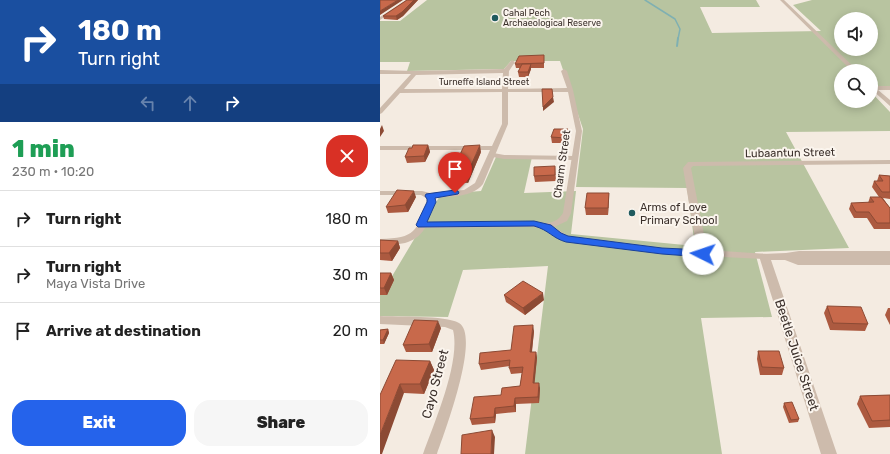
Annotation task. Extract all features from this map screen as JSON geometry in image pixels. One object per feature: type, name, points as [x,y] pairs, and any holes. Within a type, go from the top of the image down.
[{"type":"street","points":[[380,19],[408,0]]},
{"type":"street","points":[[782,0],[848,64]]},
{"type":"street","points":[[386,10],[392,10]]},
{"type":"street","points":[[380,193],[422,193],[429,196],[466,192],[476,187],[479,184],[494,152],[505,124],[506,71],[512,62]]},
{"type":"street","points":[[380,72],[415,73],[506,71]]},
{"type":"street","name":"Charm Street","points":[[548,227],[564,218],[567,213],[579,126],[564,71]]},
{"type":"street","points":[[380,112],[415,73]]},
{"type":"street","points":[[878,87],[890,88]]},
{"type":"street","name":"Turneffe Island Street","points":[[398,92],[505,92],[570,90]]},
{"type":"street","points":[[878,93],[890,104]]},
{"type":"street","points":[[380,148],[494,152]]},
{"type":"street","name":"Lubaantun Street","points":[[703,254],[687,168],[691,164],[890,162]]},
{"type":"street","points":[[380,242],[400,242],[410,240],[416,234],[421,225],[431,202],[432,199],[429,196]]},
{"type":"street","points":[[421,225],[524,223],[548,227],[566,239],[662,251],[703,254],[747,254],[786,258],[798,261],[890,261]]},
{"type":"street","points":[[786,258],[799,254],[890,254]]},
{"type":"street","name":"Beetle Juice Street","points":[[764,256],[830,454]]},
{"type":"street","name":"Cayo Street","points":[[380,320],[445,322],[458,328],[461,338],[461,350],[451,388],[430,454]]},
{"type":"lane","points":[[494,152],[504,157],[575,158]]},
{"type":"green space","points":[[427,0],[756,0],[760,7],[700,7],[712,33],[821,31],[793,5],[812,0],[890,0],[890,86],[878,86],[878,64],[834,64],[834,108],[878,108],[878,99],[890,112],[890,131],[786,132],[849,248],[755,252],[772,317],[701,318],[722,454],[525,454],[548,266],[463,270],[448,317],[380,316],[380,284],[388,283],[441,194],[481,191],[496,157],[532,157],[524,193],[576,191],[571,234],[695,246],[687,188],[576,187],[583,129],[560,61],[511,61],[504,69],[407,71],[410,62],[380,62],[380,21],[400,21]]},
{"type":"building","points":[[380,0],[398,0],[380,11]]},
{"type":"building","points":[[407,0],[414,0],[396,16],[383,16]]},
{"type":"building","points":[[544,55],[544,63],[515,64],[519,56]]},
{"type":"building","points":[[522,64],[531,64],[528,72],[518,72]]},
{"type":"building","points":[[542,89],[552,89],[553,97],[543,107]]},
{"type":"building","points":[[554,129],[568,129],[566,138],[551,137]]},
{"type":"building","points":[[413,145],[428,145],[424,156],[405,157],[409,148],[412,148]]},
{"type":"building","points":[[480,145],[466,177],[445,176],[455,165],[464,146]]},
{"type":"building","points":[[555,166],[555,175],[534,176],[534,167]]},
{"type":"building","points":[[879,175],[890,176],[890,192],[882,192],[874,181],[883,181]]},
{"type":"building","points":[[397,190],[414,191],[405,205],[386,207]]},
{"type":"building","points":[[587,193],[609,193],[608,208],[585,208]]},
{"type":"building","points":[[870,197],[881,197],[890,208],[890,223],[877,223],[869,212],[856,212],[851,203],[874,202]]},
{"type":"building","points":[[380,240],[398,241],[389,253],[380,253]]},
{"type":"building","points":[[380,273],[391,273],[384,288],[380,288]]},
{"type":"building","points":[[523,281],[543,293],[523,308],[504,295]]},
{"type":"building","points":[[827,306],[861,307],[868,324],[833,323]]},
{"type":"building","points":[[414,320],[438,321],[429,344],[403,345]]},
{"type":"building","points":[[533,325],[530,352],[536,352],[533,383],[539,383],[538,397],[515,398],[514,406],[495,408],[494,417],[470,419],[474,397],[501,395],[502,388],[520,386],[523,367],[509,368],[510,360],[479,364],[480,353],[511,350],[514,326]]},
{"type":"building","points":[[388,329],[383,340],[380,340],[380,330]]},
{"type":"building","points":[[758,351],[779,351],[784,368],[762,367]]},
{"type":"building","points":[[396,360],[430,361],[420,384],[400,384],[380,435],[380,395]]},
{"type":"building","points":[[890,395],[890,420],[872,421],[860,396]]},
{"type":"building","points":[[792,402],[799,419],[791,420],[784,403]]},
{"type":"building","points":[[492,430],[491,454],[461,454],[462,435]]},
{"type":"waterway","points":[[645,0],[675,19],[680,29],[678,39]]},
{"type":"waterway","points":[[677,46],[678,38]]},
{"type":"place","name":"Cahal Pech Archaeological Reserve","points":[[495,18]]},
{"type":"place","name":"Arms of Love Primary School","points":[[632,213]]},
{"type":"route","points":[[455,193],[429,196],[432,199],[421,225],[541,224],[566,239],[662,251],[703,254]]}]
